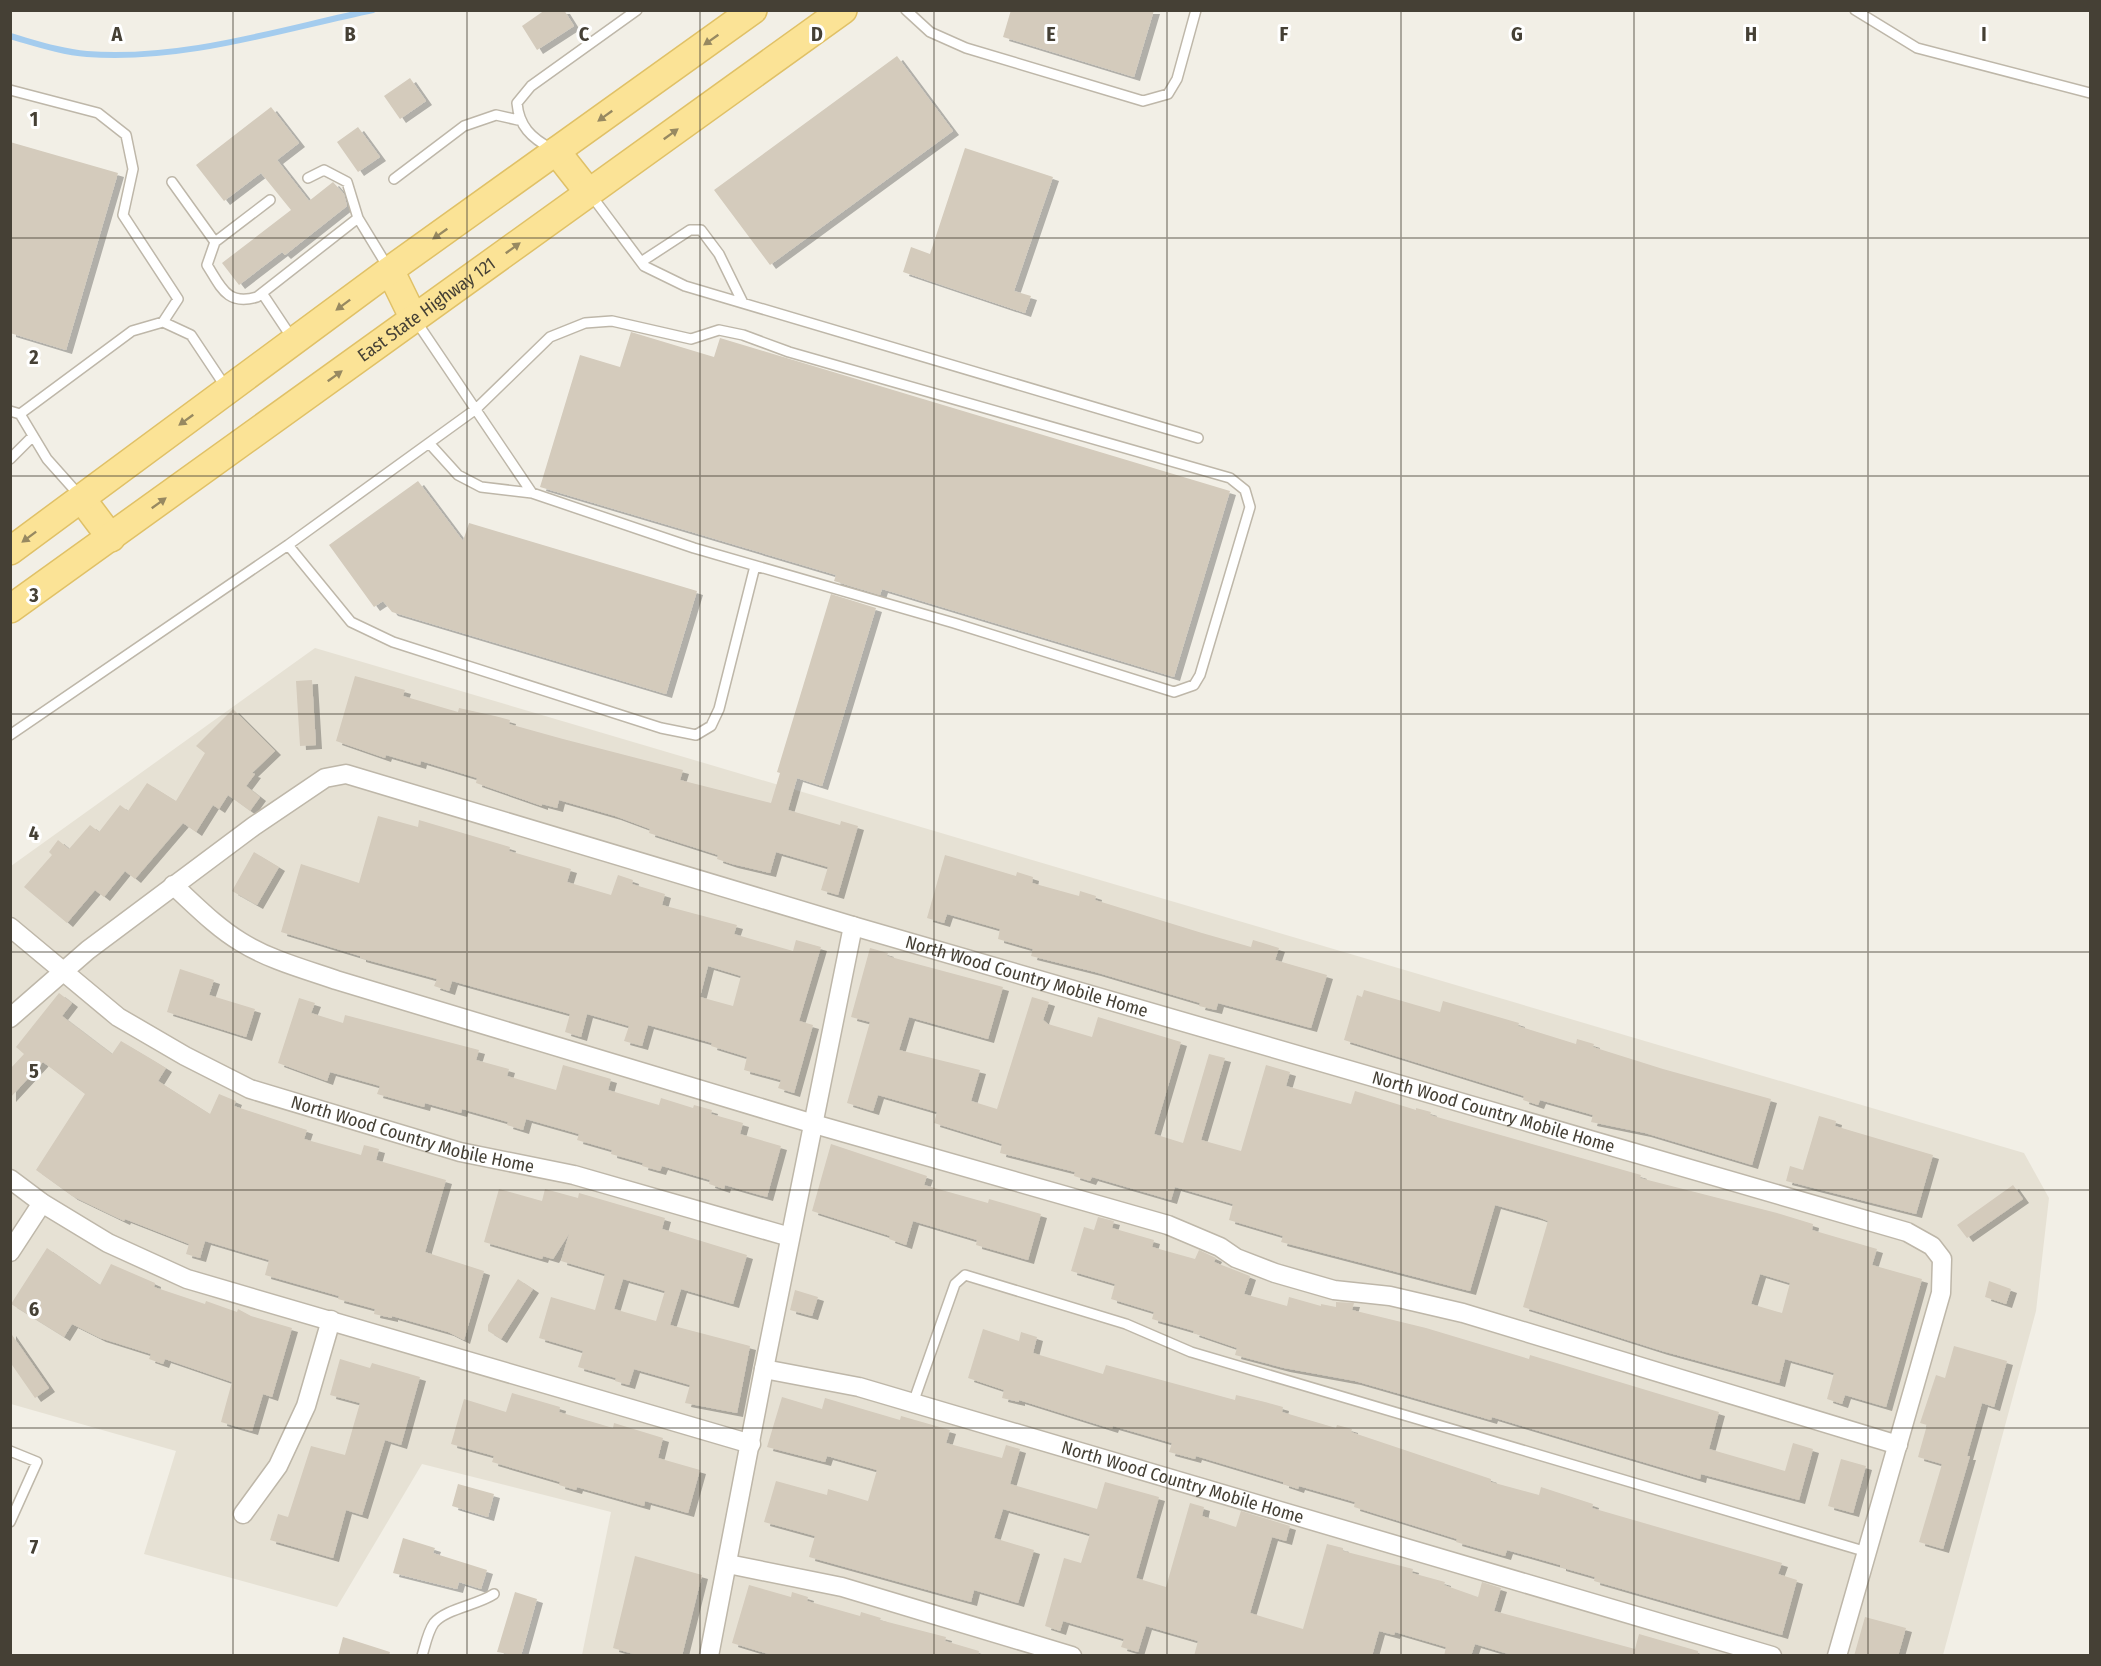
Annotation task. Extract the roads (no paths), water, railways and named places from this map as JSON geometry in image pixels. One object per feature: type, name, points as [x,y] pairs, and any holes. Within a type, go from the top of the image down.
[{"type":"main road","points":[[10,551],[390,270],[753,10]]},
{"type":"main road","name":"East State Highway 121","points":[[10,609],[843,10]]},
{"type":"main road","points":[[556,151],[589,193]]},
{"type":"main road","points":[[390,270],[414,319]]},
{"type":"main road","points":[[81,498],[111,537]]},
{"type":"street","name":"North Wood Country Mobile Home","points":[[10,1018],[65,970],[173,885],[325,778],[346,774],[853,926],[1907,1232],[1932,1246],[1942,1259],[1941,1293],[1837,1656]]},
{"type":"street","points":[[173,885],[216,925],[240,942],[273,959],[814,1124],[1168,1225],[1220,1247],[1236,1258],[1275,1273],[1334,1290],[1390,1296],[1463,1313],[1898,1445]]},
{"type":"street","points":[[709,1656],[853,926]]},
{"type":"street","points":[[10,927],[65,970]]},
{"type":"street","name":"North Wood Country Mobile Home","points":[[65,970],[118,1017],[185,1056],[250,1089],[460,1152],[574,1175],[790,1237]]},
{"type":"street","points":[[10,1179],[42,1203],[108,1243],[187,1279],[751,1444]]},
{"type":"street","points":[[10,1252],[42,1203]]},
{"type":"street","points":[[243,1514],[278,1466],[306,1406],[331,1320]]},
{"type":"street","name":"North Wood Country Mobile Home","points":[[764,1369],[860,1387],[1772,1656]]},
{"type":"street","points":[[728,1564],[842,1587],[1072,1656]]},
{"type":"lane","points":[[556,151],[536,141],[518,120],[517,103],[531,86],[637,10]]},
{"type":"lane","points":[[906,10],[930,32],[966,48],[1143,101],[1168,94],[1177,79],[1196,10]]},
{"type":"lane","points":[[1855,10],[1917,48],[2091,93]]},
{"type":"lane","points":[[10,90],[98,113],[126,135],[133,169],[123,214],[178,299],[163,322],[132,331],[15,413],[47,459],[81,498]]},
{"type":"lane","points":[[394,179],[464,126],[496,116],[518,120]]},
{"type":"lane","points":[[308,178],[324,170],[347,182],[358,218],[390,270]]},
{"type":"lane","points":[[172,182],[215,242]]},
{"type":"lane","points":[[589,193],[644,266],[685,286],[1198,438]]},
{"type":"lane","points":[[270,200],[215,242],[207,265],[231,297],[242,302],[262,293],[358,218]]},
{"type":"lane","points":[[641,262],[690,230],[701,230],[719,254],[743,303]]},
{"type":"lane","points":[[262,293],[294,341]]},
{"type":"lane","points":[[414,319],[532,493]]},
{"type":"lane","points":[[10,735],[288,545],[429,443],[476,409],[550,337],[585,323],[612,321],[691,339],[719,330],[1230,478],[1245,490],[1250,507],[1200,675],[1194,685],[1174,692],[954,623],[694,549],[532,493],[481,487],[458,475],[429,443]]},
{"type":"lane","points":[[163,322],[191,335],[228,390]]},
{"type":"lane","points":[[10,459],[33,436]]},
{"type":"lane","points":[[288,545],[351,622],[393,642],[661,729],[696,735],[711,726],[719,709],[755,566]]},
{"type":"lane","points":[[913,1403],[955,1284],[965,1275],[1126,1324],[1214,1359],[1867,1552]]},
{"type":"lane","points":[[10,1451],[37,1462],[10,1522]]},
{"type":"lane","points":[[422,1656],[434,1623],[452,1611],[481,1603],[494,1594]]},
{"type":"waterway","points":[[10,36],[77,53],[123,55],[159,53],[266,35],[373,10]]}]
